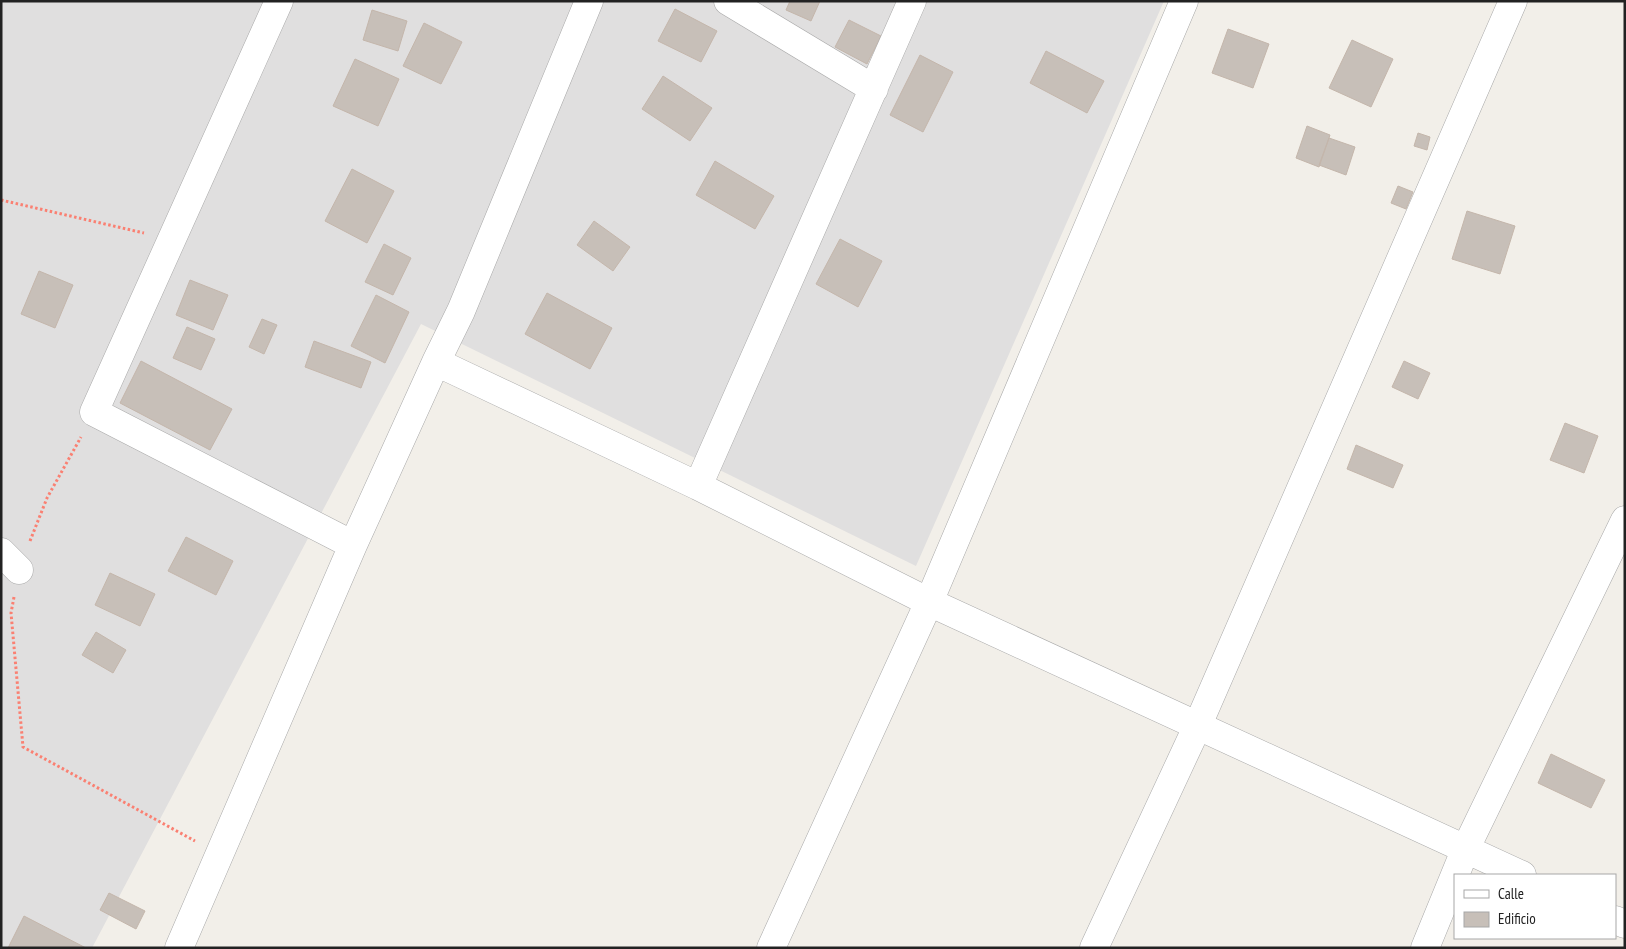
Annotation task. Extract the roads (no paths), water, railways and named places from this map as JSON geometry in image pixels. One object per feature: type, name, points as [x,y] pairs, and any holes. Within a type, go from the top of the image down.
[{"type":"street","points":[[280,1],[94,412],[353,545]]},
{"type":"street","points":[[187,945],[220,854],[353,545],[461,311],[589,1]]},
{"type":"street","points":[[728,1],[874,89]]},
{"type":"street","points":[[698,486],[912,1]]},
{"type":"street","points":[[771,948],[929,602],[1184,1]]},
{"type":"street","points":[[1094,948],[1197,727],[1513,1]]},
{"type":"street","points":[[436,362],[698,486],[929,602],[1520,874]]},
{"type":"street","points":[[1455,874],[1466,848],[1625,520]]},
{"type":"street","points":[[1425,948],[1454,877]]}]
